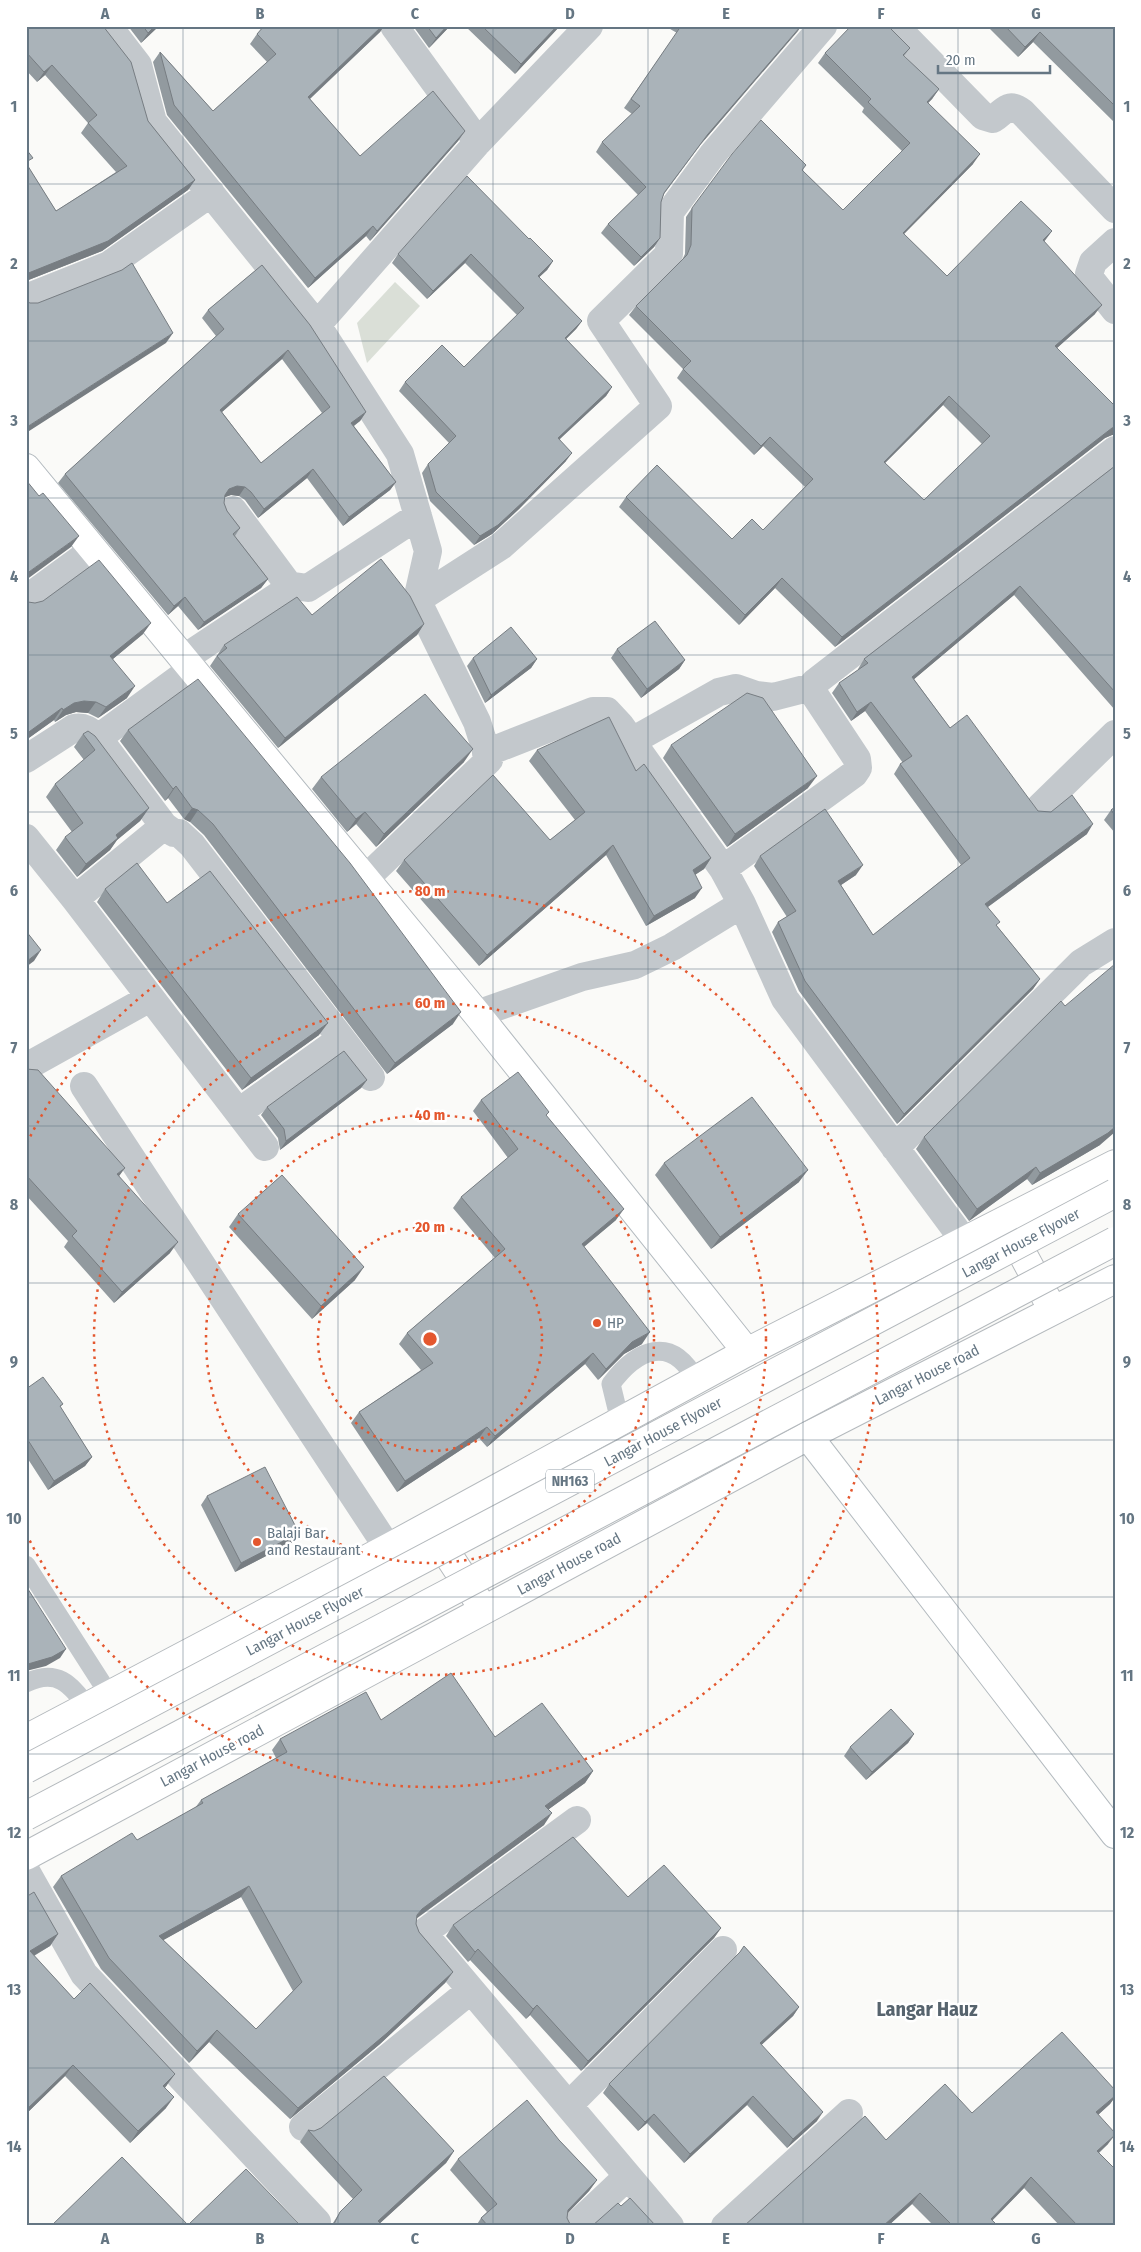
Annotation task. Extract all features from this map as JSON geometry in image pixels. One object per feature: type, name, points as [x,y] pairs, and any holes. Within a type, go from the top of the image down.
[{"type":"main road","points":[[26,468],[477,1014],[747,1352]]},
{"type":"main road","points":[[26,1739],[429,1526],[747,1352],[1115,1164]]},
{"type":"main road","name":"Langar House Flyover","points":[[26,1769],[1115,1193]]},
{"type":"main road","points":[[1005,1221],[1053,1310]]},
{"type":"main road","name":"NH163","points":[[26,1816],[1115,1241]]},
{"type":"main road","name":"Langar House road","points":[[26,1856],[808,1436],[1115,1279]]},
{"type":"main road","points":[[808,1436],[1115,1834]]},
{"type":"main road","points":[[429,1526],[484,1610]]},
{"type":"street","points":[[108,26],[138,65],[153,122],[317,325],[400,454],[428,551],[417,600],[477,722],[489,760],[365,880]]},
{"type":"street","points":[[394,26],[478,142]]},
{"type":"street","points":[[317,325],[478,142],[589,26]]},
{"type":"street","points":[[417,600],[501,546],[658,406],[601,321],[669,254],[670,212],[713,154],[823,26]]},
{"type":"street","points":[[895,26],[983,116],[993,119],[1009,107],[1015,107],[1022,112],[1115,209]]},
{"type":"street","points":[[26,298],[110,265],[211,193]]},
{"type":"street","points":[[1115,242],[1093,262],[1089,274],[1092,281],[1115,310]]},
{"type":"street","points":[[632,741],[719,692],[736,688],[756,695],[773,697],[812,687],[816,681],[1115,450]]},
{"type":"street","points":[[233,510],[291,588]]},
{"type":"street","points":[[98,738],[187,664],[291,588],[294,586],[308,588],[418,516]]},
{"type":"street","points":[[26,599],[93,550]]},
{"type":"street","points":[[723,868],[854,774],[858,768],[857,760],[814,694],[812,687]]},
{"type":"street","points":[[486,753],[600,709],[613,715],[723,868],[742,904],[785,999],[965,1242]]},
{"type":"street","points":[[26,759],[74,728],[81,727],[89,730],[98,738],[164,826],[179,833],[192,845],[371,1077]]},
{"type":"street","points":[[1040,807],[1115,734]]},
{"type":"street","points":[[75,900],[164,826]]},
{"type":"street","points":[[26,838],[265,1147]]},
{"type":"street","points":[[477,1014],[582,977],[635,965],[672,946],[742,904]]},
{"type":"street","points":[[895,1148],[1081,963],[1115,942]]},
{"type":"street","points":[[26,1067],[150,998]]},
{"type":"street","points":[[239,1112],[341,1039]]},
{"type":"street","points":[[84,1086],[388,1548]]},
{"type":"street","points":[[578,1820],[423,1933],[670,2226]]},
{"type":"street","points":[[26,1871],[84,1974],[317,2222],[314,2226]]},
{"type":"street","points":[[568,2105],[723,1950]]},
{"type":"street","points":[[303,2126],[471,1990]]},
{"type":"street","points":[[725,2226],[848,2113]]},
{"type":"street","points":[[575,2226],[628,2176]]},
{"type":"lane","points":[[620,1421],[611,1384],[624,1367],[646,1352],[665,1352],[679,1357],[689,1368],[696,1380]]},
{"type":"lane","points":[[26,1565],[99,1702]]},
{"type":"lane","points":[[26,1683],[34,1679],[52,1676],[65,1681],[99,1702]]},
{"type":"shaded area","points":[[395,282],[420,306],[367,363],[357,323]]},
{"type":"building","points":[[26,26],[103,26],[131,62],[148,121],[195,180],[108,241],[26,274],[26,163],[56,211],[127,166],[88,123],[97,115],[52,65],[44,72],[26,52]]},
{"type":"building","points":[[143,26],[155,26],[148,33]]},
{"type":"building","points":[[264,26],[382,26],[308,97],[360,156],[433,91],[465,131],[377,231],[373,226],[315,278],[174,105],[160,52],[213,111],[276,54],[257,34]]},
{"type":"building","points":[[427,26],[447,26],[436,38]]},
{"type":"building","points":[[482,26],[557,26],[521,64]]},
{"type":"building","points":[[681,26],[801,26],[708,134],[664,193],[661,202],[660,238],[641,257],[608,224],[646,187],[602,142],[640,106],[631,99]]},
{"type":"building","points":[[851,26],[888,26],[910,48],[903,55],[939,89],[927,102],[980,154],[903,233],[947,276],[1021,201],[1052,231],[1043,240],[1102,305],[1055,346],[1115,406],[1115,427],[842,637],[782,578],[745,615],[626,497],[657,465],[732,539],[752,519],[763,530],[813,479],[770,437],[761,446],[683,369],[691,361],[636,306],[687,255],[691,245],[692,208],[732,154],[761,120],[806,165],[802,170],[843,210],[910,143],[868,102],[871,99],[825,53]],"holes":[[[949,396],[990,436],[924,500],[884,462]]]},
{"type":"building","points":[[1005,26],[1115,26],[1115,106],[1040,32],[1025,47]]},
{"type":"building","points":[[26,149],[33,158],[26,162]]},
{"type":"building","points":[[467,176],[553,261],[538,276],[582,321],[565,338],[612,387],[558,438],[572,453],[498,525],[480,536],[436,492],[428,464],[456,436],[405,382],[442,345],[464,367],[524,308],[471,254],[433,291],[398,254]]},
{"type":"building","points":[[132,263],[173,333],[27,427],[26,301],[38,303],[122,270]]},
{"type":"building","points":[[262,265],[310,325],[366,412],[351,423],[396,482],[349,517],[313,469],[264,509],[245,487],[237,486],[229,489],[225,495],[224,503],[227,511],[240,528],[233,534],[268,579],[204,622],[185,597],[174,606],[65,474],[224,329],[208,310]],"holes":[[[288,350],[330,407],[261,463],[220,410]]]},
{"type":"building","points":[[1115,466],[1115,626],[1113,628],[1115,630],[1115,692],[1020,586],[912,677],[950,728],[967,715],[1038,811],[1051,812],[1072,795],[1093,824],[985,904],[1000,922],[996,925],[1040,979],[904,1114],[805,981],[778,922],[796,911],[760,856],[825,809],[863,865],[838,881],[873,935],[970,858],[900,764],[912,756],[871,702],[857,712],[839,683],[868,663],[864,659]]},
{"type":"building","points":[[26,480],[39,496],[43,493],[79,536],[26,574]]},
{"type":"building","points":[[381,559],[410,596],[424,624],[285,738],[217,656],[227,648],[224,645],[297,597],[312,615]]},
{"type":"building","points":[[99,560],[151,623],[110,656],[135,686],[106,707],[96,702],[84,701],[74,703],[63,710],[62,708],[26,734],[26,601],[35,603],[43,601]]},
{"type":"building","points":[[655,621],[685,660],[647,689],[617,649]]},
{"type":"building","points":[[511,627],[537,659],[491,695],[473,658]]},
{"type":"building","points":[[198,679],[350,863],[461,1012],[395,1063],[213,824],[198,810],[192,808],[176,786],[173,789],[128,730]]},
{"type":"building","points":[[747,693],[763,698],[817,776],[735,834],[671,745]]},
{"type":"building","points":[[425,694],[473,749],[384,834],[365,812],[356,819],[321,777]]},
{"type":"building","points":[[609,717],[636,771],[644,764],[711,858],[693,870],[702,888],[654,916],[613,845],[487,955],[404,860],[493,775],[550,840],[585,812],[537,750]]},
{"type":"building","points":[[88,731],[95,736],[149,808],[116,835],[118,838],[86,864],[65,837],[83,823],[55,784],[95,750],[83,734]]},
{"type":"building","points":[[1115,807],[1115,815],[1111,810]]},
{"type":"building","points":[[137,863],[167,903],[210,871],[328,1023],[251,1078],[105,889]]},
{"type":"building","points":[[26,931],[41,950],[26,962]]},
{"type":"building","points":[[1115,964],[1115,1127],[1040,1173],[1036,1167],[977,1209],[924,1137],[1061,1001],[1065,1006]]},
{"type":"building","points":[[344,1051],[367,1080],[286,1141],[284,1129],[267,1107]]},
{"type":"building","points":[[26,1069],[38,1070],[125,1168],[117,1174],[178,1242],[122,1292],[72,1236],[77,1231],[26,1175]]},
{"type":"building","points":[[518,1072],[549,1112],[546,1115],[624,1209],[582,1244],[650,1332],[632,1342],[606,1369],[593,1353],[495,1436],[487,1427],[405,1481],[359,1412],[433,1363],[407,1333],[505,1249],[461,1197],[518,1149],[481,1100]]},
{"type":"building","points":[[752,1097],[808,1170],[720,1237],[664,1163]]},
{"type":"building","points":[[282,1175],[364,1267],[321,1306],[238,1214]]},
{"type":"building","points":[[43,1377],[63,1404],[60,1406],[92,1457],[54,1481],[26,1437],[26,1389]]},
{"type":"building","points":[[265,1467],[299,1533],[241,1563],[207,1496]]},
{"type":"building","points":[[26,1586],[66,1649],[52,1657],[26,1665]]},
{"type":"building","points":[[451,1673],[495,1737],[542,1703],[593,1771],[545,1806],[552,1813],[422,1909],[417,1915],[416,1924],[419,1932],[453,1972],[387,2033],[298,2108],[217,2030],[197,2051],[109,1958],[61,1876],[132,1833],[137,1840],[203,1803],[201,1800],[287,1752],[280,1739],[366,1692],[381,1720]],"holes":[[[249,1886],[302,1982],[256,2029],[159,1936]]]},
{"type":"building","points":[[891,1709],[914,1734],[872,1772],[850,1747]]},
{"type":"building","points":[[573,1837],[628,1897],[664,1865],[721,1928],[588,2061],[537,2005],[533,2009],[478,1949],[475,1952],[453,1925]]},
{"type":"building","points":[[34,1892],[58,1934],[30,1951],[74,1999],[90,1983],[175,2074],[163,2086],[174,2097],[138,2131],[73,2065],[26,2110],[26,1897]]},
{"type":"building","points":[[744,1946],[799,2007],[760,2043],[823,2112],[793,2139],[753,2096],[690,2154],[654,2114],[645,2122],[609,2084]]},
{"type":"building","points":[[1062,2032],[1115,2090],[1115,2096],[1096,2112],[1115,2133],[1097,2151],[1115,2169],[1115,2226],[1078,2226],[1031,2177],[991,2219],[997,2225],[995,2226],[953,2226],[920,2193],[883,2226],[744,2226],[865,2116],[886,2140],[945,2084],[972,2113]]},
{"type":"building","points":[[384,2076],[454,2151],[378,2221],[383,2226],[331,2226],[340,2212],[362,2190],[308,2130],[314,2131],[321,2128]]},
{"type":"building","points":[[527,2100],[559,2140],[597,2180],[568,2210],[567,2218],[571,2226],[488,2226],[481,2218],[497,2204],[458,2159]]},
{"type":"building","points":[[122,2157],[188,2225],[246,2169],[301,2226],[51,2226]]},
{"type":"building","points":[[630,2198],[656,2226],[592,2226],[618,2203],[621,2206]]},
{"type":"place","name":"HP","points":[[597,1323]]},
{"type":"place","name":"Balaji Bar and Restaurant","points":[[257,1542]]},
{"type":"district","name":"Langar Hauz","points":[[927,2009]]}]
